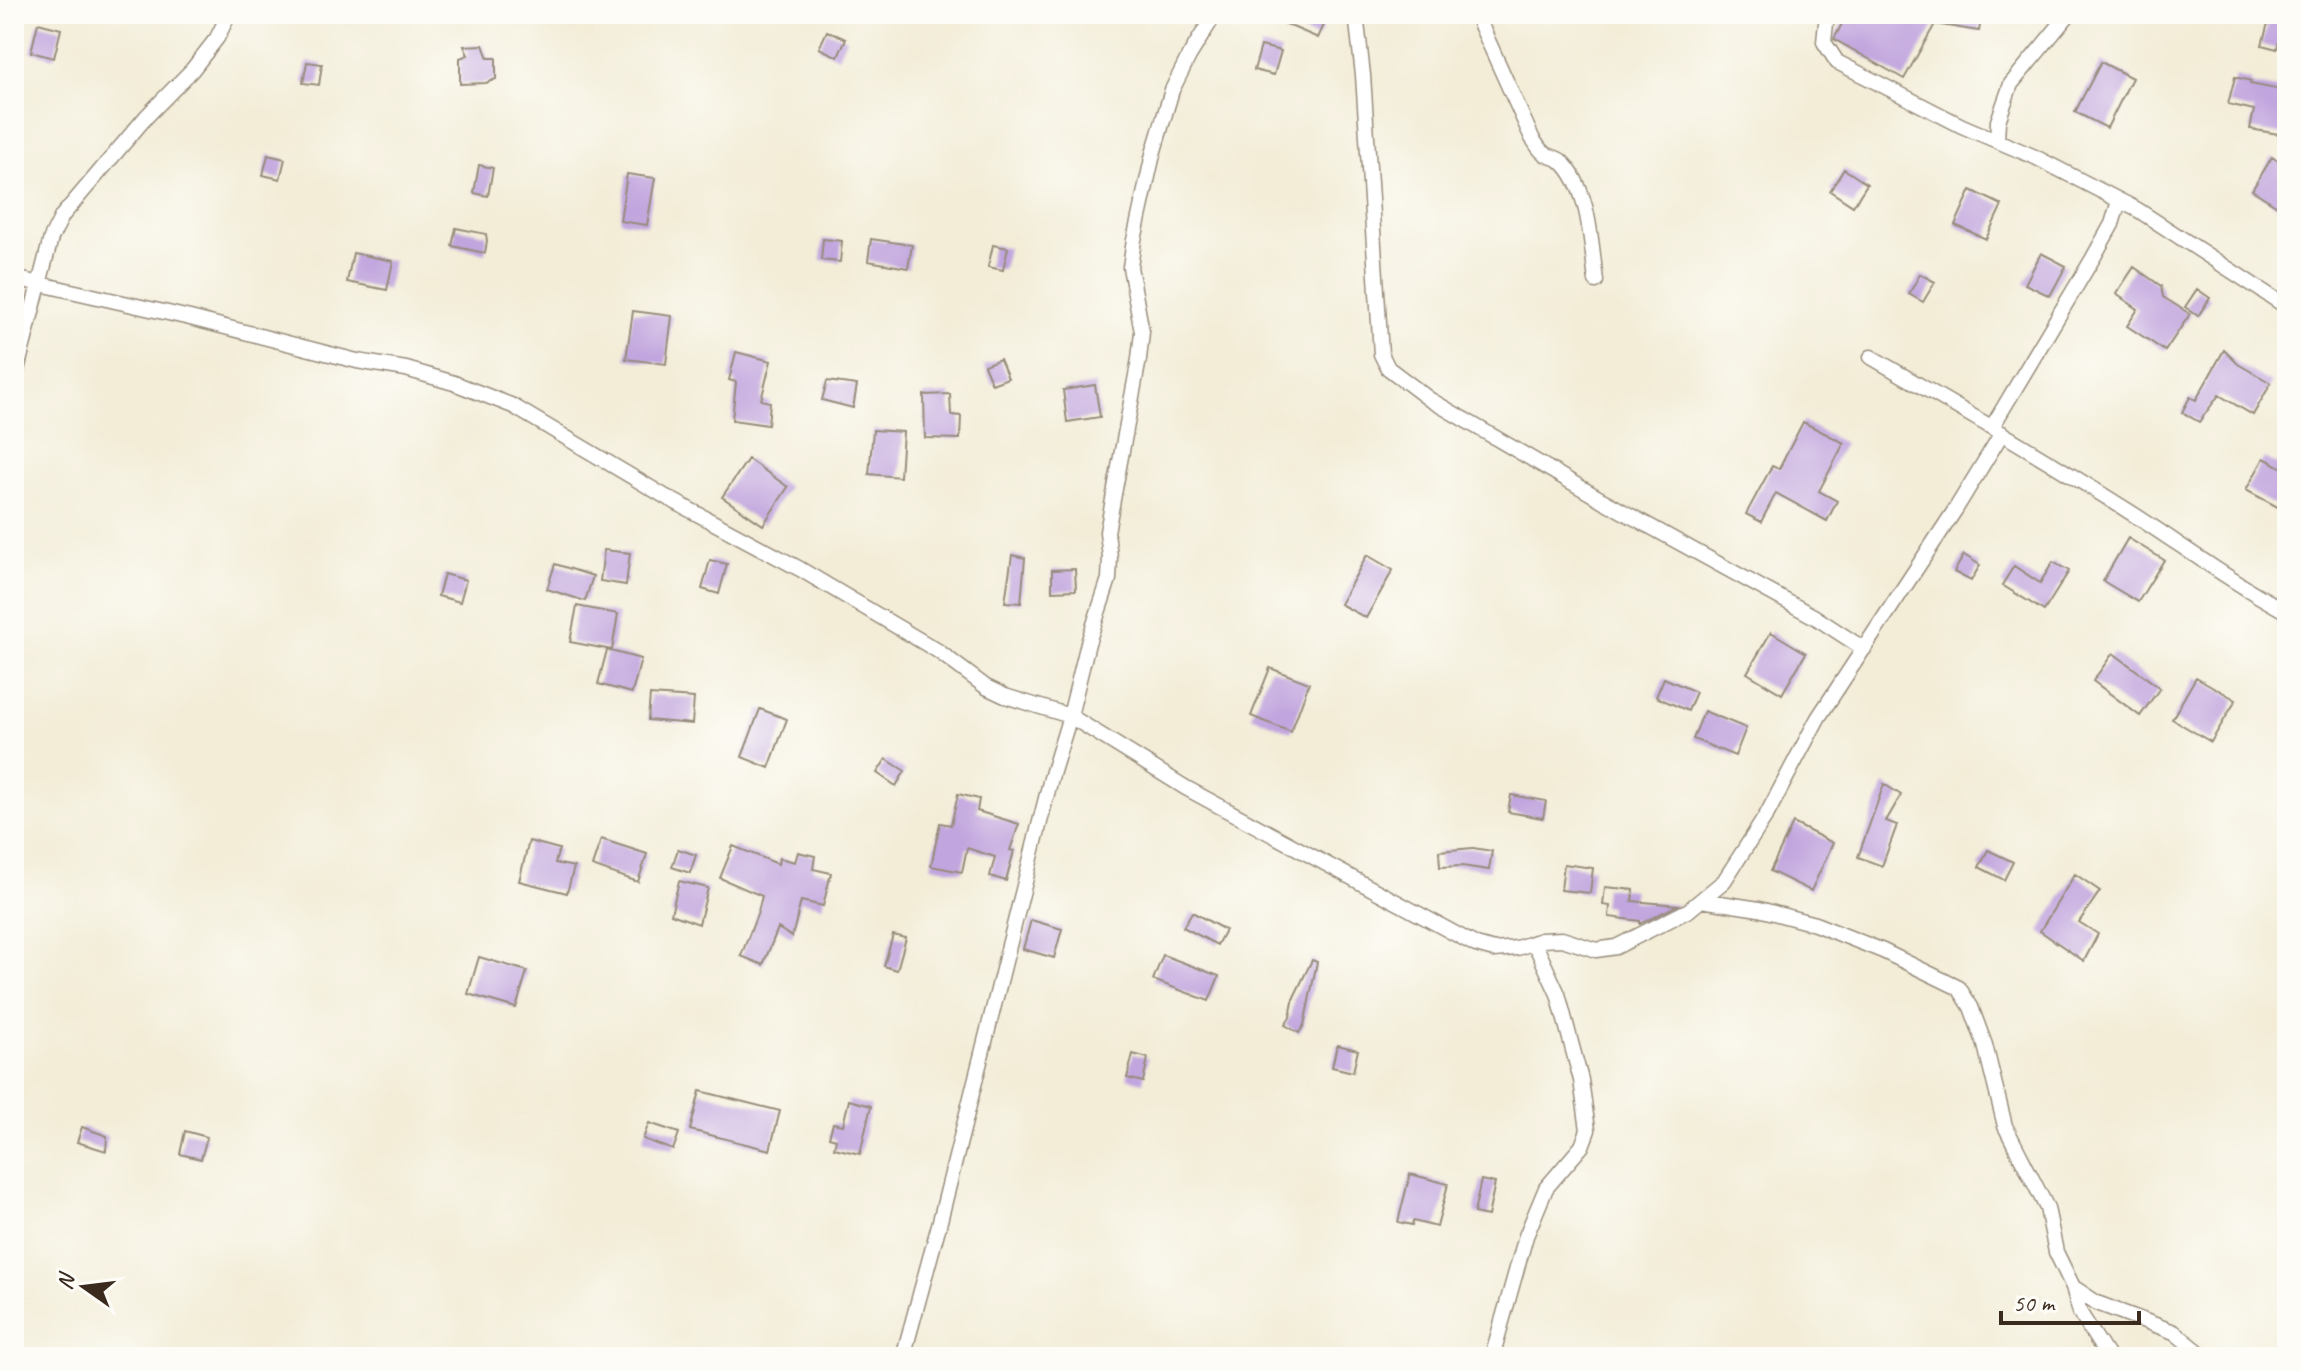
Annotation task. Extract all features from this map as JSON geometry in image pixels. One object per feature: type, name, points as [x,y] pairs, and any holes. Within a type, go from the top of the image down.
[{"type":"street","points":[[14,381],[51,238],[62,216],[146,117],[192,70],[217,38],[229,14]]},
{"type":"street","points":[[903,1357],[1051,778],[1109,579],[1109,519],[1142,332],[1130,267],[1153,154],[1172,90],[1215,14]]},
{"type":"street","points":[[1356,14],[1363,75],[1381,354],[1388,368],[1429,399],[1602,500],[1815,617],[1864,649]]},
{"type":"street","points":[[1476,14],[1532,138],[1545,154],[1559,160],[1583,200],[1596,281]]},
{"type":"street","points":[[1827,14],[1824,42],[1837,62],[2150,217],[2287,307]]},
{"type":"street","points":[[1997,140],[1998,121],[2011,84],[2069,14]]},
{"type":"street","points":[[14,278],[190,318],[357,361],[406,369],[454,383],[513,406],[666,497],[800,569],[888,621],[938,651],[986,687],[1070,716],[1186,788],[1476,945],[1494,950],[1562,939],[1596,950],[1616,947],[1689,910],[1724,881],[1766,816],[1818,718],[1955,510],[2112,224],[2119,201]]},
{"type":"street","points":[[1871,357],[1997,430],[2287,612]]},
{"type":"street","points":[[1701,900],[1759,909],[1815,924],[1883,951],[1959,988],[1971,1007],[1985,1045],[2005,1126],[2047,1208],[2056,1252],[2073,1287],[2080,1313],[2108,1357]]},
{"type":"street","points":[[1492,1357],[1531,1224],[1546,1188],[1582,1146],[1588,1130],[1581,1080],[1558,994],[1534,942]]},
{"type":"street","points":[[2073,1287],[2097,1303],[2174,1332],[2205,1357]]},
{"type":"building","points":[[1262,14],[1329,14],[1318,38]]},
{"type":"building","points":[[1847,14],[1982,14],[1979,31],[1935,24],[1904,79],[1834,39]]},
{"type":"building","points":[[2270,16],[2284,20],[2277,49],[2262,45]]},
{"type":"building","points":[[38,23],[61,29],[54,58],[31,52]]},
{"type":"building","points":[[827,31],[846,39],[838,57],[819,48]]},
{"type":"building","points":[[483,45],[488,58],[496,58],[496,79],[486,83],[460,84],[460,58],[468,55],[464,46]]},
{"type":"building","points":[[1261,46],[1281,51],[1274,75],[1254,70]]},
{"type":"building","points":[[307,62],[322,64],[319,85],[303,83]]},
{"type":"building","points":[[2101,62],[2132,78],[2107,128],[2075,112]]},
{"type":"building","points":[[2235,77],[2251,81],[2250,84],[2287,91],[2284,135],[2250,129],[2254,110],[2228,104]]},
{"type":"building","points":[[268,155],[285,159],[280,179],[263,175]]},
{"type":"building","points":[[2272,157],[2287,167],[2287,193],[2279,207],[2252,190]]},
{"type":"building","points":[[479,165],[493,168],[488,196],[474,193]]},
{"type":"building","points":[[1844,169],[1867,184],[1853,206],[1830,191]]},
{"type":"building","points":[[627,174],[655,178],[647,225],[620,221]]},
{"type":"building","points":[[1971,190],[2002,205],[1986,239],[1955,225]]},
{"type":"building","points":[[456,228],[486,234],[485,253],[452,246]]},
{"type":"building","points":[[823,239],[842,241],[840,262],[821,260]]},
{"type":"building","points":[[871,239],[912,245],[908,268],[868,261]]},
{"type":"building","points":[[993,245],[1008,248],[1003,270],[988,267]]},
{"type":"building","points":[[353,253],[393,261],[387,290],[347,282]]},
{"type":"building","points":[[2041,253],[2066,266],[2050,296],[2025,284]]},
{"type":"building","points":[[2134,267],[2161,286],[2163,297],[2190,314],[2165,351],[2127,326],[2138,309],[2116,294]]},
{"type":"building","points":[[1920,274],[1935,282],[1923,302],[1909,294]]},
{"type":"building","points":[[2197,289],[2210,298],[2198,316],[2185,307]]},
{"type":"building","points":[[633,311],[672,316],[666,364],[626,359]]},
{"type":"building","points":[[2224,350],[2238,364],[2271,383],[2253,415],[2219,395],[2199,422],[2182,412],[2190,397],[2196,400]]},
{"type":"building","points":[[736,352],[771,361],[761,400],[770,402],[768,425],[732,420],[736,382],[729,380]]},
{"type":"building","points":[[1000,359],[1008,378],[992,384],[984,365]]},
{"type":"building","points":[[827,381],[857,385],[853,408],[822,400]]},
{"type":"building","points":[[1095,385],[1100,417],[1067,422],[1063,390]]},
{"type":"building","points":[[950,394],[951,415],[961,416],[960,439],[925,438],[924,395]]},
{"type":"building","points":[[1803,422],[1844,443],[1819,491],[1837,501],[1827,521],[1776,493],[1761,522],[1746,514],[1772,466],[1779,469]]},
{"type":"building","points":[[873,430],[903,432],[900,477],[869,474]]},
{"type":"building","points":[[2264,458],[2287,470],[2287,512],[2246,490]]},
{"type":"building","points":[[748,459],[788,487],[763,525],[722,497]]},
{"type":"building","points":[[2128,538],[2164,560],[2138,602],[2103,581]]},
{"type":"building","points":[[604,550],[630,553],[626,585],[600,581]]},
{"type":"building","points":[[1012,555],[1025,558],[1021,603],[1005,602]]},
{"type":"building","points":[[1367,555],[1393,570],[1366,618],[1340,604]]},
{"type":"building","points":[[1964,555],[1980,565],[1971,581],[1954,572]]},
{"type":"building","points":[[710,560],[727,564],[719,594],[702,589]]},
{"type":"building","points":[[2053,562],[2069,571],[2044,611],[2002,585],[2014,566],[2040,583]]},
{"type":"building","points":[[555,564],[593,576],[585,601],[547,589]]},
{"type":"building","points":[[1075,569],[1076,590],[1052,591],[1052,570]]},
{"type":"building","points":[[444,574],[466,580],[460,602],[438,596]]},
{"type":"building","points":[[577,606],[618,614],[612,650],[570,642]]},
{"type":"building","points":[[1771,632],[1806,653],[1782,694],[1747,673]]},
{"type":"building","points":[[607,650],[641,659],[632,693],[598,684]]},
{"type":"building","points":[[2113,653],[2160,688],[2140,716],[2093,681]]},
{"type":"building","points":[[1270,668],[1309,683],[1291,732],[1251,716]]},
{"type":"building","points":[[2196,677],[2236,700],[2211,742],[2172,719]]},
{"type":"building","points":[[1664,678],[1696,692],[1688,711],[1656,697]]},
{"type":"building","points":[[650,695],[694,698],[692,724],[648,720]]},
{"type":"building","points":[[760,709],[787,719],[769,768],[742,757]]},
{"type":"building","points":[[1704,711],[1746,728],[1735,756],[1693,739]]},
{"type":"building","points":[[886,759],[905,771],[896,786],[877,773]]},
{"type":"building","points":[[1884,784],[1901,795],[1886,821],[1897,825],[1882,866],[1858,857]]},
{"type":"building","points":[[958,794],[979,799],[977,811],[1019,824],[1010,850],[1014,851],[1006,881],[990,876],[995,857],[967,848],[962,872],[931,866],[940,823],[951,825]]},
{"type":"building","points":[[1511,795],[1546,801],[1543,818],[1508,812]]},
{"type":"building","points":[[1793,823],[1833,843],[1811,891],[1770,871]]},
{"type":"building","points":[[601,839],[647,854],[638,882],[592,866]]},
{"type":"building","points":[[529,841],[559,849],[555,863],[574,867],[567,893],[519,881]]},
{"type":"building","points":[[733,846],[778,864],[779,858],[795,862],[798,852],[815,856],[813,869],[831,873],[823,906],[801,901],[792,937],[778,928],[763,965],[741,956],[762,896],[720,878]]},
{"type":"building","points":[[1473,848],[1492,851],[1489,870],[1440,867],[1439,851]]},
{"type":"building","points":[[678,849],[696,855],[690,873],[672,867]]},
{"type":"building","points":[[1988,850],[2013,862],[2004,880],[1979,867]]},
{"type":"building","points":[[1564,864],[1593,868],[1590,893],[1561,890]]},
{"type":"building","points":[[2075,874],[2100,891],[2079,922],[2098,934],[2084,961],[2040,931]]},
{"type":"building","points":[[679,881],[708,888],[699,924],[671,914]]},
{"type":"building","points":[[1605,887],[1634,890],[1632,901],[1678,905],[1640,924],[1640,921],[1609,917],[1610,906],[1603,905]]},
{"type":"building","points":[[1192,912],[1225,930],[1217,945],[1183,927]]},
{"type":"building","points":[[1031,920],[1062,929],[1054,958],[1023,949]]},
{"type":"building","points":[[893,935],[906,938],[897,970],[884,966]]},
{"type":"building","points":[[1163,955],[1219,976],[1209,1001],[1153,980]]},
{"type":"building","points":[[479,957],[527,971],[516,1008],[468,994]]},
{"type":"building","points":[[1312,960],[1317,962],[1304,1025],[1299,1033],[1285,1025],[1294,997]]},
{"type":"building","points":[[1337,1045],[1358,1050],[1353,1072],[1332,1067]]},
{"type":"building","points":[[1133,1054],[1148,1058],[1143,1082],[1127,1078]]},
{"type":"building","points":[[700,1091],[780,1111],[770,1150],[690,1130]]},
{"type":"building","points":[[849,1100],[871,1106],[860,1154],[834,1148],[836,1139],[829,1137],[833,1123],[843,1125]]},
{"type":"building","points":[[649,1123],[679,1133],[673,1150],[643,1139]]},
{"type":"building","points":[[82,1127],[107,1136],[106,1151],[77,1142]]},
{"type":"building","points":[[185,1131],[207,1137],[201,1159],[180,1154]]},
{"type":"building","points":[[1410,1174],[1448,1184],[1437,1227],[1413,1221],[1412,1225],[1398,1222]]},
{"type":"building","points":[[1481,1180],[1495,1183],[1488,1216],[1474,1213]]}]
